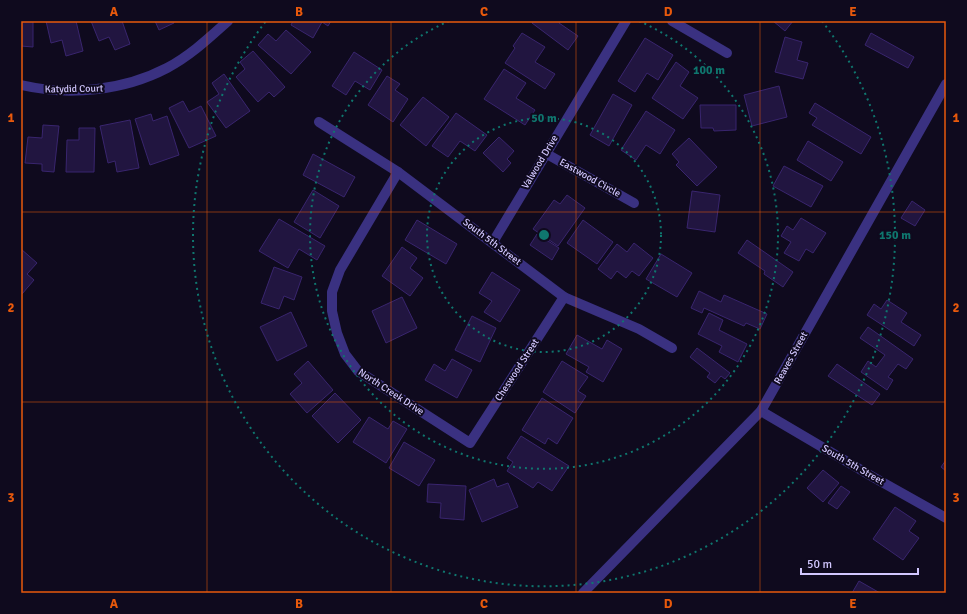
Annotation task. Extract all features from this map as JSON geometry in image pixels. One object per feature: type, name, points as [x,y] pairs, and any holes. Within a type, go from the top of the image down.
[{"type":"street","name":"Katydid Court","points":[[21,85],[40,90],[70,91],[109,88],[167,68],[200,46],[228,21]]},
{"type":"street","name":"Valwood Drive","points":[[493,242],[545,153],[626,21]]},
{"type":"street","points":[[672,21],[728,52]]},
{"type":"street","name":"Reaves Street","points":[[583,593],[761,411],[946,84]]},
{"type":"street","name":"South 5th Street","points":[[319,122],[398,172],[493,242],[564,297],[639,329],[672,348]]},
{"type":"street","name":"Eastwood Circle","points":[[545,153],[634,203]]},
{"type":"street","name":"North Creek Drive","points":[[398,172],[340,270],[332,292],[332,310],[337,333],[345,354],[358,371],[470,443]]},
{"type":"street","name":"Cheswood Street","points":[[470,443],[564,297]]},
{"type":"street","name":"South 5th Street","points":[[761,411],[946,518]]},
{"type":"building","points":[[21,21],[33,21],[33,47],[21,46]]},
{"type":"building","points":[[46,21],[76,21],[83,51],[66,56],[62,40],[51,43]]},
{"type":"building","points":[[91,21],[122,21],[130,44],[115,50],[109,37],[99,41]]},
{"type":"building","points":[[155,21],[173,21],[174,23],[159,30]]},
{"type":"building","points":[[293,21],[331,21],[328,26],[322,22],[313,38],[291,25]]},
{"type":"building","points":[[533,21],[560,21],[559,23],[578,36],[568,50],[532,23]]},
{"type":"building","points":[[773,21],[793,21],[785,31]]},
{"type":"building","points":[[286,30],[311,52],[291,74],[258,45],[268,34],[276,41]]},
{"type":"building","points":[[522,33],[545,47],[535,62],[555,74],[545,89],[505,63],[515,48],[513,46]]},
{"type":"building","points":[[871,33],[914,57],[908,68],[865,45]]},
{"type":"building","points":[[785,37],[802,42],[797,60],[808,63],[803,79],[775,72]]},
{"type":"building","points":[[645,38],[673,55],[658,80],[647,73],[635,92],[618,81]]},
{"type":"building","points":[[253,51],[285,87],[274,97],[269,92],[258,102],[236,77],[245,69],[240,62]]},
{"type":"building","points":[[354,52],[382,70],[370,90],[355,81],[346,95],[332,86]]},
{"type":"building","points":[[676,62],[689,72],[680,86],[698,98],[683,119],[652,98]]},
{"type":"building","points":[[504,69],[526,83],[516,98],[535,110],[525,125],[484,99]]},
{"type":"building","points":[[224,74],[250,111],[226,128],[207,102],[219,94],[212,83]]},
{"type":"building","points":[[387,76],[400,84],[395,90],[408,99],[393,122],[368,105]]},
{"type":"building","points":[[779,86],[787,117],[752,126],[744,95]]},
{"type":"building","points":[[613,94],[632,105],[609,146],[590,135]]},
{"type":"building","points":[[423,97],[449,117],[426,146],[400,125]]},
{"type":"building","points":[[183,101],[189,112],[201,106],[216,136],[189,148],[169,108]]},
{"type":"building","points":[[815,103],[871,137],[861,154],[812,125],[817,118],[809,113]]},
{"type":"building","points":[[700,105],[736,105],[736,130],[714,131],[713,128],[701,128]]},
{"type":"building","points":[[646,111],[675,130],[660,154],[646,145],[636,160],[621,150]]},
{"type":"building","points":[[456,113],[487,135],[475,151],[460,141],[448,157],[432,146]]},
{"type":"building","points":[[151,114],[153,121],[167,116],[179,155],[150,165],[135,119]]},
{"type":"building","points":[[130,120],[139,168],[117,172],[115,161],[108,163],[100,126]]},
{"type":"building","points":[[43,125],[59,126],[54,172],[42,171],[42,164],[25,163],[28,137],[42,138]]},
{"type":"building","points":[[79,128],[95,128],[94,172],[66,172],[67,140],[79,140]]},
{"type":"building","points":[[499,137],[514,151],[507,159],[511,163],[503,172],[483,153]]},
{"type":"building","points":[[689,138],[717,167],[697,186],[676,165],[679,162],[672,154]]},
{"type":"building","points":[[808,141],[843,162],[831,181],[797,160]]},
{"type":"building","points":[[313,154],[355,177],[344,197],[303,175]]},
{"type":"building","points":[[784,166],[823,186],[811,207],[773,186]]},
{"type":"building","points":[[313,190],[339,206],[320,238],[294,222]]},
{"type":"building","points":[[692,191],[720,195],[715,232],[687,228]]},
{"type":"building","points":[[567,195],[585,208],[558,246],[533,229],[554,200],[560,204]]},
{"type":"building","points":[[912,201],[925,210],[915,226],[901,218]]},
{"type":"building","points":[[801,218],[826,233],[813,253],[806,249],[799,261],[784,253],[791,242],[781,236],[787,226],[793,230]]},
{"type":"building","points":[[279,219],[325,246],[317,260],[299,249],[288,268],[259,251]]},
{"type":"building","points":[[417,220],[457,244],[446,264],[405,240]]},
{"type":"building","points":[[583,220],[613,242],[597,264],[567,243]]},
{"type":"building","points":[[537,234],[559,248],[552,260],[530,245]]},
{"type":"building","points":[[747,240],[793,272],[783,287],[764,274],[765,271],[738,253]]},
{"type":"building","points":[[634,243],[653,258],[639,276],[632,271],[626,278],[617,271],[611,279],[598,269],[617,244],[627,252]]},
{"type":"building","points":[[402,247],[417,258],[410,268],[423,278],[410,296],[382,276]]},
{"type":"building","points":[[21,249],[37,263],[27,274],[34,280],[22,294],[21,293]]},
{"type":"building","points":[[661,254],[692,273],[677,297],[646,279]]},
{"type":"building","points":[[274,267],[302,277],[294,300],[284,296],[279,309],[261,303]]},
{"type":"building","points":[[492,272],[520,290],[500,322],[484,312],[492,301],[479,293]]},
{"type":"building","points":[[699,291],[721,302],[724,295],[767,314],[760,329],[746,323],[744,326],[704,308],[702,313],[691,308]]},
{"type":"building","points":[[402,297],[417,328],[386,343],[372,311]]},
{"type":"building","points":[[887,300],[907,313],[901,322],[921,335],[914,346],[867,315],[874,304],[881,309]]},
{"type":"building","points":[[291,312],[307,346],[277,361],[260,327]]},
{"type":"building","points":[[709,313],[723,320],[719,330],[747,344],[738,362],[719,352],[722,346],[698,334]]},
{"type":"building","points":[[472,316],[496,328],[480,362],[455,350]]},
{"type":"building","points":[[868,327],[913,359],[906,369],[898,364],[888,377],[893,380],[887,390],[861,372],[868,361],[876,367],[885,355],[860,338]]},
{"type":"building","points":[[577,335],[602,349],[607,340],[622,349],[603,382],[586,372],[589,367],[566,354]]},
{"type":"building","points":[[697,348],[730,373],[725,379],[721,376],[715,383],[707,377],[710,373],[690,357]]},
{"type":"building","points":[[452,359],[472,370],[457,398],[425,380],[434,364],[445,371]]},
{"type":"building","points":[[308,361],[333,390],[307,413],[290,394],[302,383],[294,374]]},
{"type":"building","points":[[562,361],[588,377],[578,391],[586,396],[575,413],[543,392]]},
{"type":"building","points":[[837,364],[880,394],[872,405],[828,376]]},
{"type":"building","points":[[335,393],[361,420],[338,443],[312,416]]},
{"type":"building","points":[[542,398],[573,418],[557,444],[548,438],[545,444],[522,430]]},
{"type":"building","points":[[369,417],[388,429],[393,421],[407,429],[386,463],[353,442]]},
{"type":"building","points":[[521,436],[569,466],[552,491],[538,482],[533,488],[507,471],[513,462],[507,458]]},
{"type":"building","points":[[404,442],[435,460],[419,486],[389,468]]},
{"type":"building","points":[[946,460],[946,471],[941,467]]},
{"type":"building","points":[[823,470],[839,483],[823,502],[807,488]]},
{"type":"building","points":[[494,479],[497,487],[508,483],[518,507],[482,522],[469,490]]},
{"type":"building","points":[[428,484],[466,486],[464,520],[440,518],[441,503],[427,502]]},
{"type":"building","points":[[841,486],[850,492],[837,509],[828,503]]},
{"type":"building","points":[[895,507],[916,521],[909,531],[919,538],[903,560],[873,539]]},
{"type":"building","points":[[859,581],[880,593],[852,593]]}]
